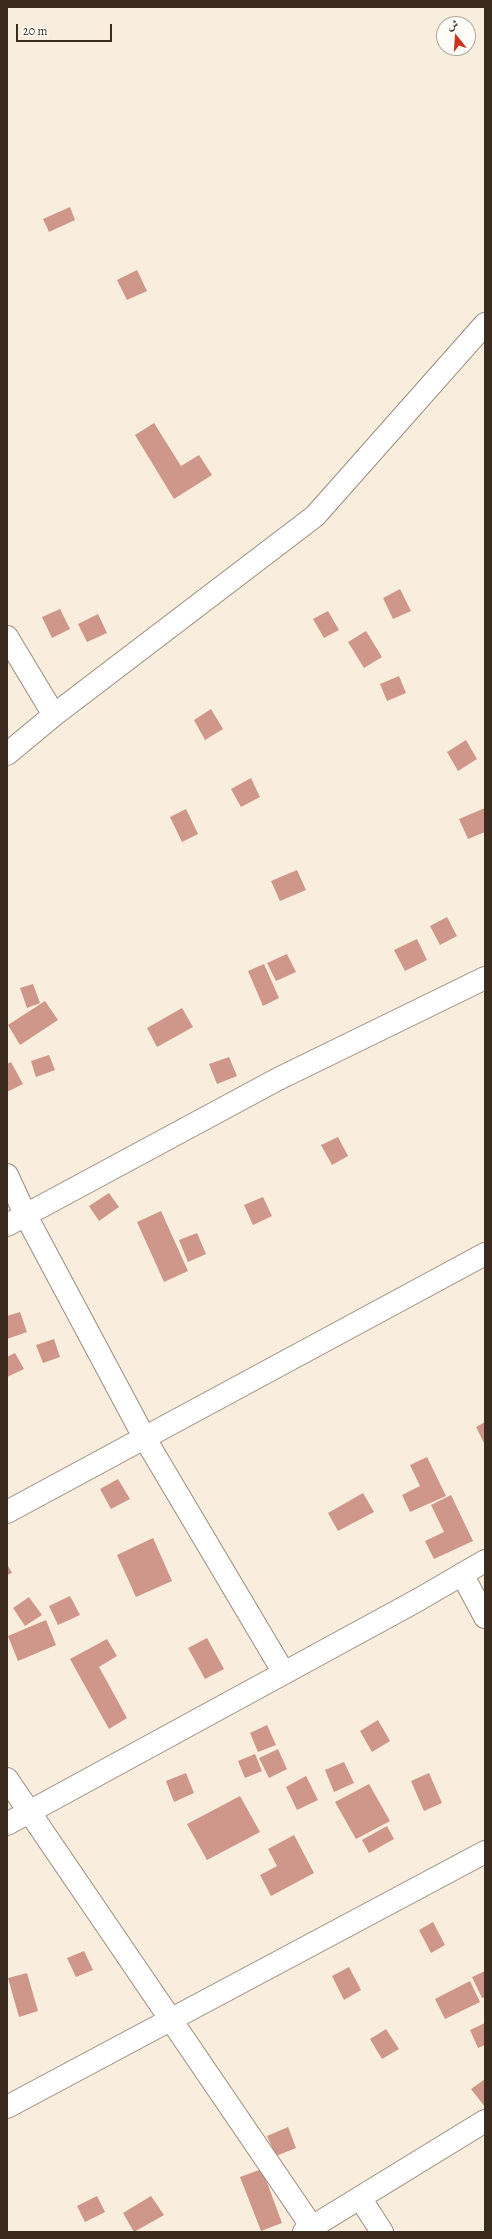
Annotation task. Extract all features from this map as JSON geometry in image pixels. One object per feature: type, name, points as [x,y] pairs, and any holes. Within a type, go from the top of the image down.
[{"type":"street","points":[[7,754],[54,715],[315,516],[485,324]]},
{"type":"street","points":[[7,637],[54,715]]},
{"type":"street","points":[[16,1220],[278,1080],[485,978]]},
{"type":"street","points":[[7,1175],[16,1220],[284,1673]]},
{"type":"street","points":[[7,1512],[485,1254]]},
{"type":"street","points":[[7,1824],[284,1673],[485,1561]]},
{"type":"street","points":[[462,1574],[485,1617]]},
{"type":"street","points":[[7,1779],[172,2019],[308,2230],[485,2121]]},
{"type":"street","points":[[7,2107],[485,1852]]},
{"type":"street","points":[[360,2198],[382,2232]]},
{"type":"building","points":[[70,207],[75,220],[49,232],[43,219]]},
{"type":"building","points":[[137,270],[147,291],[127,300],[117,280]]},
{"type":"building","points":[[154,423],[181,466],[199,455],[212,475],[174,499],[135,435]]},
{"type":"building","points":[[400,589],[411,611],[393,619],[383,598]]},
{"type":"building","points":[[60,609],[70,629],[52,638],[42,617]]},
{"type":"building","points":[[328,611],[339,630],[324,638],[313,619]]},
{"type":"building","points":[[98,614],[107,633],[87,642],[78,624]]},
{"type":"building","points":[[366,631],[382,657],[364,668],[348,642]]},
{"type":"building","points":[[399,676],[406,693],[387,701],[380,684]]},
{"type":"building","points":[[211,709],[223,729],[205,740],[194,720]]},
{"type":"building","points":[[466,740],[477,759],[458,771],[447,752]]},
{"type":"building","points":[[251,778],[260,797],[241,807],[231,789]]},
{"type":"building","points":[[485,808],[485,832],[468,839],[459,819]]},
{"type":"building","points":[[186,809],[198,834],[182,842],[170,817]]},
{"type":"building","points":[[297,870],[306,890],[280,901],[271,881]]},
{"type":"building","points":[[447,917],[457,936],[440,945],[430,926]]},
{"type":"building","points":[[417,939],[427,960],[405,971],[394,950]]},
{"type":"building","points":[[287,954],[296,972],[276,981],[267,963]]},
{"type":"building","points":[[264,964],[279,998],[263,1006],[248,971]]},
{"type":"building","points":[[33,984],[40,1003],[27,1008],[20,988]]},
{"type":"building","points":[[45,1001],[58,1020],[20,1045],[8,1025]]},
{"type":"building","points":[[182,1008],[193,1027],[157,1047],[147,1028]]},
{"type":"building","points":[[49,1055],[55,1070],[36,1077],[31,1061]]},
{"type":"building","points":[[229,1057],[237,1076],[217,1084],[209,1064]]},
{"type":"building","points":[[11,1062],[23,1084],[7,1092],[7,1064]]},
{"type":"building","points":[[338,1137],[348,1156],[332,1165],[321,1145]]},
{"type":"building","points":[[109,1193],[119,1207],[99,1221],[89,1206]]},
{"type":"building","points":[[263,1197],[272,1216],[253,1225],[244,1205]]},
{"type":"building","points":[[161,1211],[188,1271],[164,1282],[137,1222]]},
{"type":"building","points":[[197,1233],[206,1254],[188,1262],[179,1240]]},
{"type":"building","points":[[20,1312],[27,1332],[7,1339],[7,1316]]},
{"type":"building","points":[[54,1339],[60,1357],[43,1363],[36,1345]]},
{"type":"building","points":[[15,1353],[24,1369],[7,1377],[7,1357]]},
{"type":"building","points":[[485,1422],[485,1445],[476,1427]]},
{"type":"building","points":[[427,1457],[446,1496],[410,1512],[402,1495],[420,1486],[410,1465]]},
{"type":"building","points":[[118,1479],[130,1499],[111,1509],[100,1489]]},
{"type":"building","points":[[363,1493],[374,1512],[338,1531],[328,1513]]},
{"type":"building","points":[[451,1495],[473,1541],[434,1559],[425,1541],[444,1532],[431,1505]]},
{"type":"building","points":[[153,1538],[172,1581],[136,1597],[117,1555]]},
{"type":"building","points":[[7,1564],[12,1573],[7,1575]]},
{"type":"building","points":[[70,1596],[80,1615],[58,1625],[49,1606]]},
{"type":"building","points":[[29,1597],[42,1615],[25,1626],[13,1608]]},
{"type":"building","points":[[46,1620],[56,1645],[18,1661],[8,1636]]},
{"type":"building","points":[[207,1638],[224,1669],[205,1679],[188,1648]]},
{"type":"building","points":[[107,1639],[117,1656],[99,1667],[127,1718],[109,1729],[70,1659]]},
{"type":"building","points":[[378,1720],[390,1741],[372,1752],[360,1731]]},
{"type":"building","points":[[267,1725],[276,1745],[258,1752],[250,1733]]},
{"type":"building","points":[[278,1749],[287,1769],[269,1778],[259,1758]]},
{"type":"building","points":[[255,1754],[262,1771],[245,1778],[238,1761]]},
{"type":"building","points":[[344,1762],[354,1783],[334,1792],[325,1770]]},
{"type":"building","points":[[186,1773],[194,1793],[174,1802],[166,1781]]},
{"type":"building","points":[[429,1773],[442,1803],[424,1811],[411,1781]]},
{"type":"building","points":[[306,1776],[318,1800],[297,1810],[286,1787]]},
{"type":"building","points":[[369,1784],[390,1821],[356,1839],[335,1802]]},
{"type":"building","points":[[240,1796],[260,1832],[207,1860],[187,1824]]},
{"type":"building","points":[[387,1826],[394,1839],[369,1853],[362,1840]]},
{"type":"building","points":[[294,1835],[314,1873],[271,1896],[260,1875],[277,1866],[268,1849]]},
{"type":"building","points":[[433,1922],[445,1945],[431,1953],[419,1930]]},
{"type":"building","points":[[84,1951],[93,1970],[76,1977],[67,1958]]},
{"type":"building","points":[[349,1967],[361,1990],[344,2000],[332,1976]]},
{"type":"building","points":[[485,1971],[485,1997],[482,1998],[472,1977]]},
{"type":"building","points":[[27,1973],[38,2011],[19,2017],[8,1978]]},
{"type":"building","points":[[470,1981],[480,2002],[445,2019],[435,1999]]},
{"type":"building","points":[[485,2023],[485,2045],[478,2048],[470,2030]]},
{"type":"building","points":[[386,2029],[399,2049],[382,2059],[370,2039]]},
{"type":"building","points":[[485,2079],[485,2107],[471,2089]]},
{"type":"building","points":[[288,2127],[296,2148],[276,2156],[267,2136]]},
{"type":"building","points":[[262,2169],[282,2223],[261,2231],[240,2177]]},
{"type":"building","points":[[97,2196],[105,2212],[85,2222],[77,2206]]},
{"type":"building","points":[[151,2196],[164,2215],[134,2232],[123,2213]]}]
